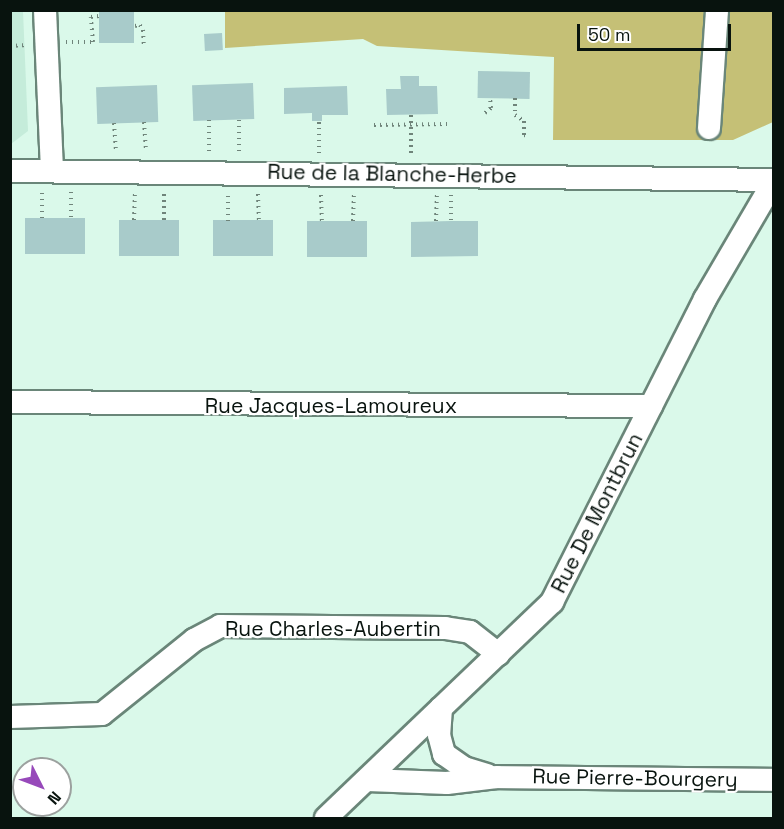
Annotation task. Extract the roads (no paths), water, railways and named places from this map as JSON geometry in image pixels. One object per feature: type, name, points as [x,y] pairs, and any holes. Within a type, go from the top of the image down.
[{"type":"street","points":[[45,10],[47,178]]},
{"type":"street","points":[[708,128],[717,10]]},
{"type":"street","name":"Rue de la Blanche-Herbe","points":[[10,171],[47,178],[774,180]]},
{"type":"street","name":"Rue De Montbrun","points":[[326,819],[552,602],[705,299],[774,180]]},
{"type":"street","name":"Rue Jacques-Lamoureux","points":[[10,402],[651,406]]},
{"type":"street","name":"Rue Charles-Aubertin","points":[[10,717],[102,714],[194,640],[220,627],[446,628],[470,632],[498,654]]},
{"type":"street","name":"Rue Pierre-Bourgery","points":[[441,708],[439,735],[444,754],[464,768],[497,777]]},
{"type":"street","name":"Rue Pierre-Bourgery","points":[[367,780],[447,783],[497,777],[774,780]]}]
